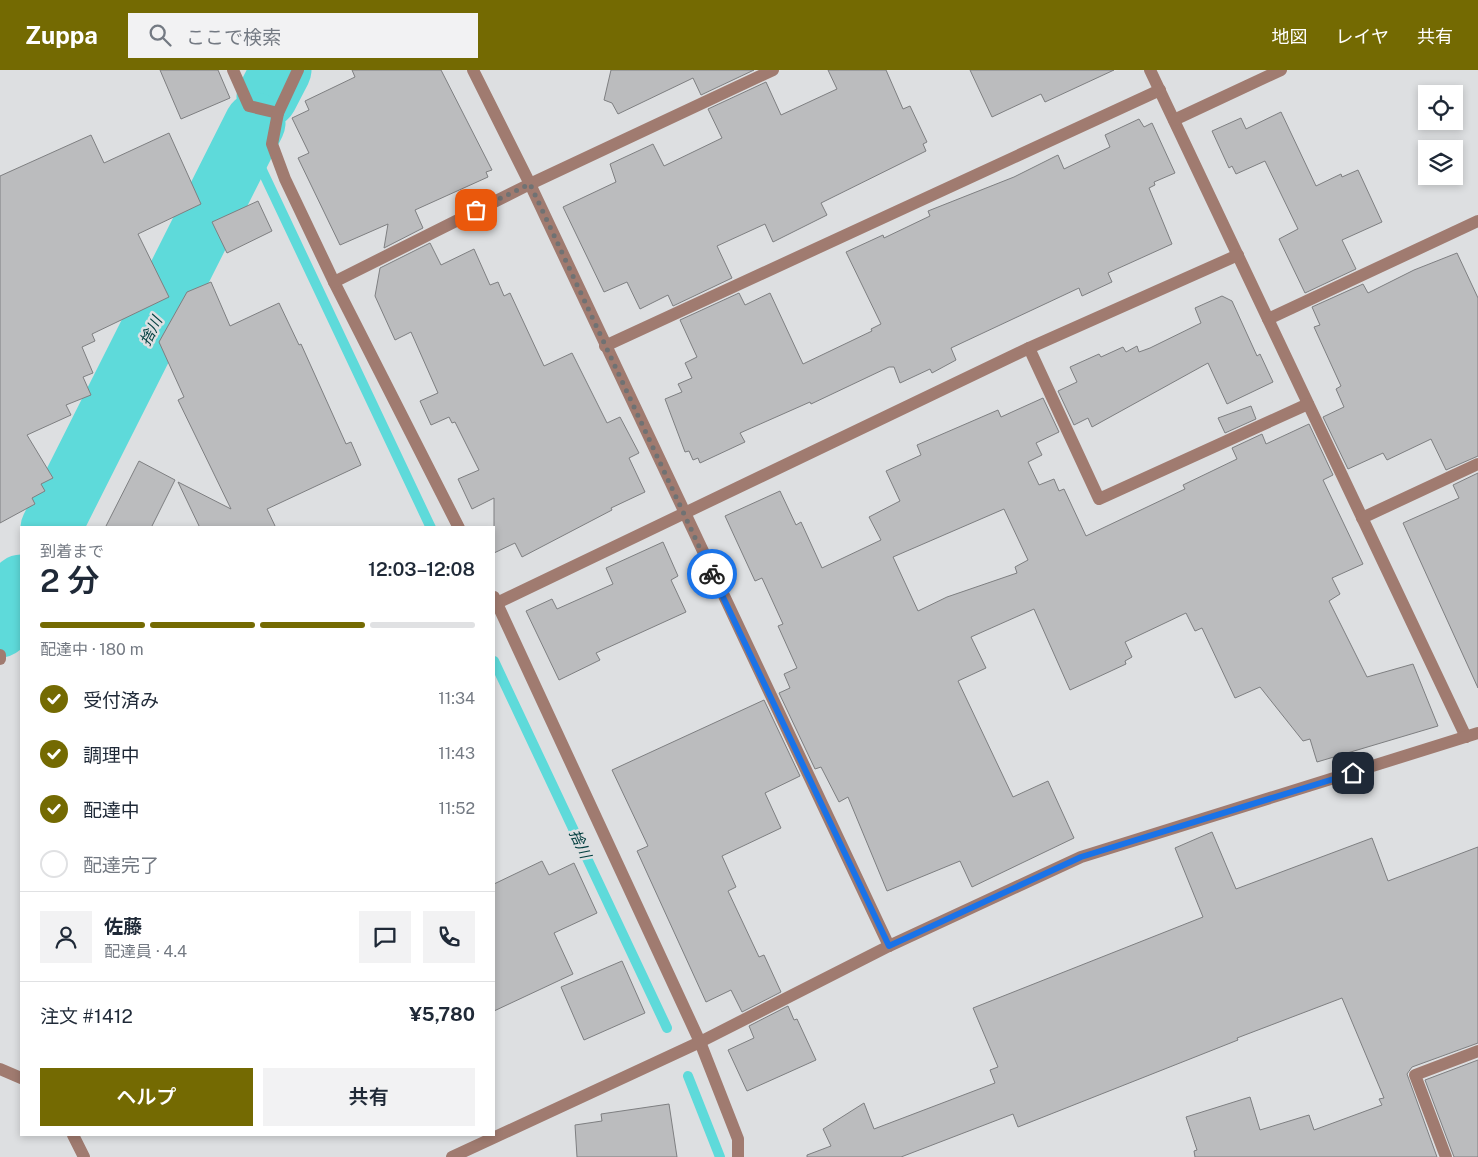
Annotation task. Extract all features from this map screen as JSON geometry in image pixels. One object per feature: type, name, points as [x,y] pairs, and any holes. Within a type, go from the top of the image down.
[{"type":"street","points":[[233,70],[249,106],[278,113]]},
{"type":"street","points":[[298,70],[278,113],[272,144],[284,179],[458,526]]},
{"type":"street","points":[[473,70],[530,184],[604,346],[889,946]]},
{"type":"street","points":[[334,282],[530,184],[773,70]]},
{"type":"street","points":[[1150,70],[1466,737]]},
{"type":"street","points":[[1174,120],[1281,70]]},
{"type":"street","points":[[604,346],[1160,90]]},
{"type":"street","points":[[1268,319],[1478,221]]},
{"type":"street","points":[[738,1157],[738,1139],[700,1042],[495,600],[684,514],[1029,348],[1238,255]]},
{"type":"street","points":[[1029,348],[1098,499],[1308,404]]},
{"type":"street","points":[[1362,518],[1478,464]]},
{"type":"street","points":[[452,1157],[700,1042],[889,946],[1081,857],[1478,733]]},
{"type":"street","points":[[1446,1157],[1415,1075],[1478,1050]]},
{"type":"street","points":[[0,1069],[20,1078]]},
{"type":"street","points":[[74,1136],[84,1157]]},
{"type":"building","points":[[160,70],[218,70],[230,98],[181,119]]},
{"type":"building","points":[[352,70],[441,70],[492,170],[486,172],[488,177],[415,210],[423,228],[384,248],[388,224],[340,245],[298,158],[309,153],[292,118],[309,110],[305,101],[355,77]]},
{"type":"building","points":[[611,70],[754,70],[701,95],[693,78],[618,114],[612,103],[604,100]]},
{"type":"building","points":[[828,70],[886,70],[903,109],[910,106],[927,142],[923,144],[926,151],[821,203],[827,215],[773,242],[765,224],[717,246],[732,278],[673,306],[668,295],[640,309],[627,282],[604,292],[563,207],[616,182],[610,164],[653,144],[664,166],[722,138],[708,109],[766,82],[781,115],[837,89]]},
{"type":"building","points":[[970,70],[1114,70],[1045,102],[1041,94],[992,117]]},
{"type":"building","points":[[1281,112],[1316,186],[1341,174],[1342,177],[1358,170],[1382,222],[1342,240],[1356,269],[1305,293],[1279,239],[1298,229],[1265,161],[1236,174],[1232,166],[1229,168],[1212,131],[1241,118],[1246,129]]},
{"type":"building","points":[[1139,119],[1144,127],[1152,123],[1175,173],[1154,182],[1155,185],[1149,188],[1172,244],[1108,273],[1112,282],[1082,296],[1079,288],[951,348],[956,360],[932,373],[930,369],[900,383],[894,367],[889,367],[811,404],[810,402],[740,433],[745,442],[700,463],[698,458],[693,460],[689,451],[685,452],[665,399],[682,392],[678,384],[692,378],[685,363],[697,357],[680,320],[739,293],[745,305],[770,293],[803,364],[872,331],[871,329],[881,324],[846,252],[883,235],[884,238],[930,216],[928,211],[1014,177],[1058,155],[1064,169],[1110,147],[1105,135]]},
{"type":"building","points":[[169,133],[201,204],[138,234],[169,297],[92,334],[95,341],[82,347],[93,373],[83,377],[91,395],[66,405],[71,415],[27,435],[53,478],[41,484],[45,491],[32,498],[35,504],[0,523],[0,176],[91,135],[104,163]]},
{"type":"building","points":[[258,201],[272,231],[227,253],[212,222]]},
{"type":"building","points":[[430,243],[441,265],[474,249],[490,285],[498,282],[504,296],[510,293],[544,366],[572,353],[607,423],[620,417],[639,453],[629,458],[645,492],[611,508],[612,510],[522,557],[515,543],[495,553],[494,498],[472,509],[458,479],[479,470],[455,422],[452,423],[449,417],[431,425],[420,401],[438,393],[411,332],[395,340],[375,296],[380,268]]},
{"type":"building","points":[[1457,253],[1478,298],[1478,456],[1446,470],[1431,439],[1387,460],[1383,453],[1348,469],[1323,417],[1344,407],[1336,389],[1341,386],[1314,327],[1320,325],[1312,307],[1363,284],[1368,293],[1414,270]]},
{"type":"building","points":[[211,282],[230,326],[279,303],[299,345],[301,344],[346,444],[351,442],[361,465],[267,509],[275,526],[199,526],[178,482],[231,509],[178,400],[184,397],[159,342],[187,292]]},
{"type":"building","points":[[1222,296],[1232,301],[1257,356],[1260,354],[1273,382],[1227,404],[1208,363],[1092,427],[1088,418],[1074,425],[1058,391],[1077,382],[1070,367],[1099,354],[1101,357],[1123,347],[1126,352],[1137,346],[1139,352],[1150,348],[1201,323],[1195,308]]},
{"type":"building","points":[[1043,398],[1059,432],[1036,443],[1042,455],[1028,462],[1039,485],[1054,479],[1059,491],[1064,489],[1086,536],[1185,489],[1183,485],[1237,459],[1232,448],[1262,434],[1266,444],[1309,424],[1333,475],[1323,480],[1363,564],[1332,578],[1340,594],[1329,601],[1367,677],[1413,664],[1438,726],[1317,762],[1310,739],[1303,741],[1260,687],[1235,698],[1202,628],[1195,631],[1186,613],[1125,642],[1132,657],[1125,661],[1126,664],[1070,690],[1034,609],[971,637],[986,668],[958,681],[1013,797],[1048,781],[1074,838],[972,887],[960,861],[887,891],[848,797],[839,802],[821,767],[815,769],[779,693],[790,688],[784,674],[797,668],[778,626],[783,624],[762,578],[755,581],[725,516],[780,491],[796,525],[801,522],[822,568],[881,540],[869,517],[900,501],[886,471],[921,455],[917,445],[998,410],[1001,417]],"holes":[[[1004,509],[1028,560],[1015,567],[1017,573],[947,597],[918,611],[893,557]]]},
{"type":"building","points":[[1251,406],[1256,419],[1225,433],[1218,418]]},
{"type":"building","points":[[139,461],[175,480],[152,526],[106,526]]},
{"type":"building","points":[[1478,473],[1478,688],[1403,523],[1459,498],[1453,485]]},
{"type":"building","points":[[663,542],[678,576],[671,580],[686,612],[596,653],[600,660],[559,680],[526,611],[552,599],[557,609],[613,584],[606,568]]},
{"type":"building","points":[[764,700],[800,776],[765,793],[781,828],[722,856],[736,887],[728,891],[759,957],[764,955],[781,992],[742,1012],[731,990],[706,1002],[637,851],[648,846],[612,770]]},
{"type":"building","points":[[1212,832],[1236,889],[1372,838],[1388,881],[1478,847],[1478,1043],[1412,1067],[1407,1074],[1437,1157],[1195,1157],[1194,1151],[1197,1150],[1186,1117],[1250,1097],[1260,1130],[1309,1115],[1314,1130],[1382,1105],[1379,1099],[1384,1098],[1342,998],[1237,1038],[1238,1040],[1018,1127],[1013,1114],[901,1157],[807,1157],[807,1155],[831,1146],[823,1129],[864,1103],[874,1129],[995,1083],[990,1070],[998,1067],[973,1008],[1203,917],[1175,848]]},
{"type":"building","points":[[542,861],[549,875],[574,863],[597,913],[554,933],[573,974],[495,1011],[495,884]]},
{"type":"building","points":[[622,961],[645,1013],[584,1040],[561,987]]},
{"type":"building","points":[[788,1006],[794,1020],[797,1019],[816,1060],[747,1091],[728,1050],[754,1038],[749,1026]]},
{"type":"building","points":[[1478,1060],[1478,1157],[1454,1157],[1425,1080]]},
{"type":"building","points":[[669,1104],[677,1157],[577,1157],[575,1125],[602,1121],[601,1114]]},
{"type":"waterway","name":"捨川","points":[[267,97],[281,70]]},
{"type":"waterway","name":"捨川","points":[[52,526],[255,123]]},
{"type":"waterway","name":"捨川","points":[[251,134],[261,168],[430,526]]},
{"type":"waterway","name":"捨川","points":[[0,627],[20,587]]},
{"type":"waterway","name":"捨川","points":[[495,663],[667,1028]]},
{"type":"waterway","name":"捨川","points":[[688,1076],[720,1157]]},
{"type":"way so far","points":[[476,210],[530,184],[712,574]]},
{"type":"route","points":[[712,574],[889,946],[1081,857],[1353,773]]}]
